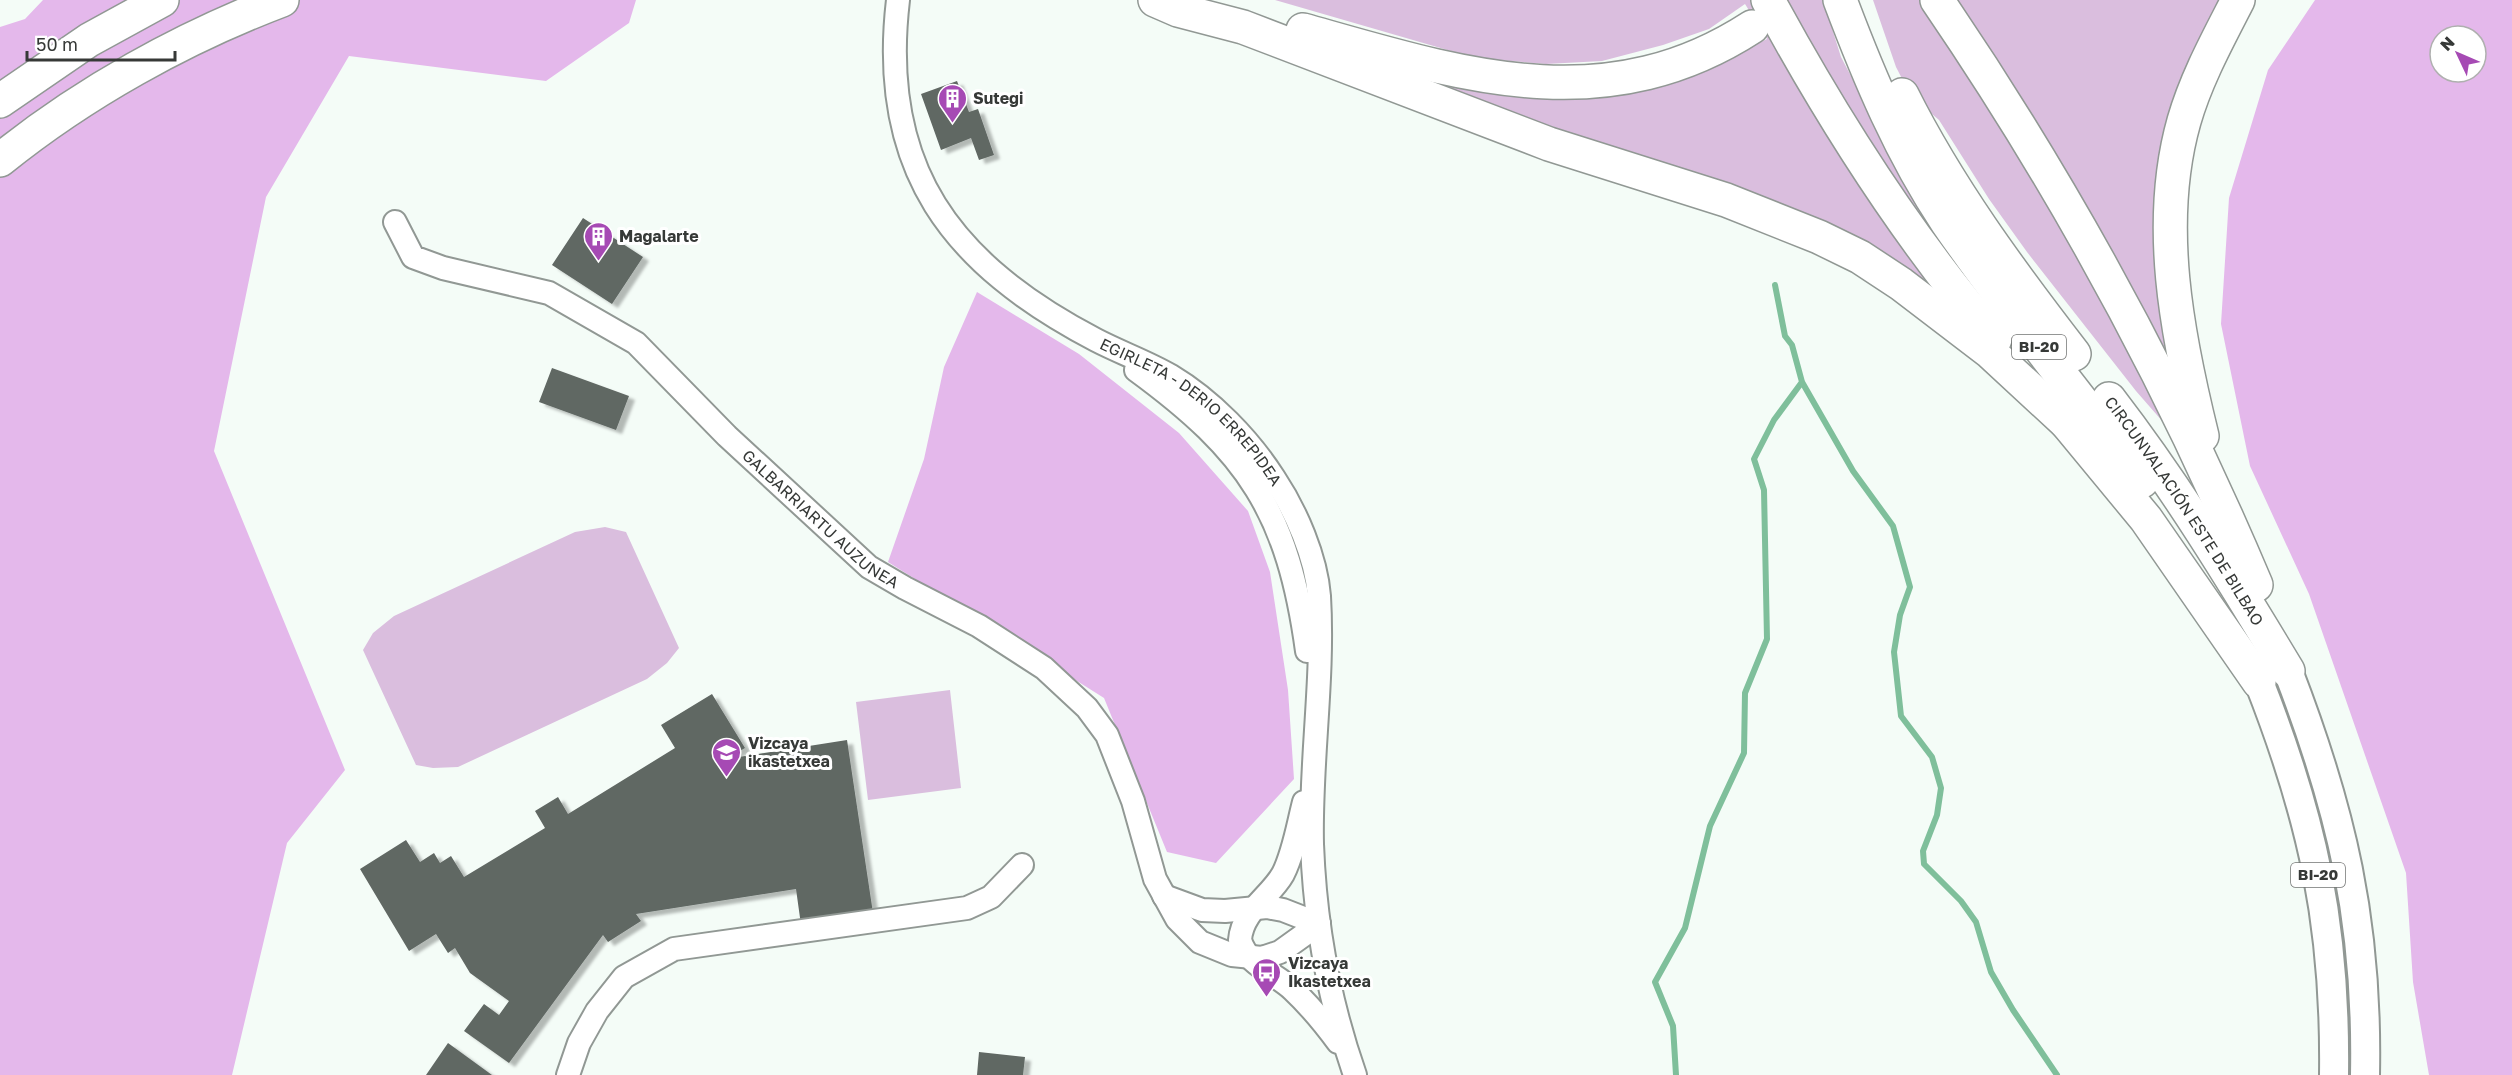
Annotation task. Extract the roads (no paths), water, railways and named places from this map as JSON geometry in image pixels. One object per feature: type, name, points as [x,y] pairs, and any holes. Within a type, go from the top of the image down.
[{"type":"highway","points":[[0,101],[89,40],[162,0]]},
{"type":"highway","points":[[0,160],[73,109],[145,64],[195,38],[282,0]]},
{"type":"highway","points":[[1155,0],[1178,10],[1243,27],[1549,144],[1726,200],[1819,237],[1860,257],[1940,314],[1990,352],[2070,426]]},
{"type":"highway","points":[[1198,0],[1461,72],[1539,82],[1581,84],[1667,68],[1725,44],[1760,13],[1807,71],[1913,235],[1970,309],[2070,426],[2273,677]]},
{"type":"highway","name":"CIRCUNVALACIÓN ESTE DE BILBAO","points":[[1840,0],[1880,100],[1904,149],[1946,220],[2016,317],[2158,502],[2273,677]]},
{"type":"highway","name":"CIRCUNVALACIÓN ESTE DE BILBAO","points":[[1864,0],[1884,58],[1946,177],[1994,249],[2146,447],[2213,547],[2273,677]]},
{"type":"highway","points":[[1937,0],[1972,51],[2056,188],[2124,308],[2214,485],[2259,594],[2273,677]]},
{"type":"highway","points":[[2214,485],[2181,351],[2171,234],[2172,212],[2174,179],[2184,121],[2211,54],[2238,0]]},
{"type":"main road","name":"CIRCUNVALACIÓN ESTE DE BILBAO","points":[[2273,677],[2294,777],[2312,842],[2323,900],[2333,993],[2334,1075]]},
{"type":"main road","name":"CIRCUNVALACIÓN ESTE DE BILBAO","points":[[2273,677],[2324,767],[2347,855],[2361,944],[2365,1011],[2365,1075]]},
{"type":"street","name":"EGIRLETA - DERIO ERREPIDEA","points":[[897,9],[893,67],[900,123],[911,157],[930,197],[965,246],[998,277],[1039,306],[1099,342],[1186,407],[1211,431],[1249,476],[1268,507],[1288,553],[1299,596],[1315,714],[1312,846],[1319,924]]},
{"type":"street","name":"GALBARRIARTU AUZUNEA","points":[[395,222],[413,257],[443,268],[549,294],[636,344],[727,436],[869,567],[979,626],[1044,668],[1086,708],[1107,735],[1133,801],[1152,872],[1177,919],[1200,942],[1233,955],[1249,958]]},
{"type":"street","points":[[1313,768],[1288,864],[1281,877],[1254,908],[1241,930],[1243,948],[1249,958],[1279,978],[1304,1001],[1351,1065]]},
{"type":"street","points":[[568,1075],[579,1043],[597,1011],[624,977],[674,949],[967,908],[991,897],[1022,866]]},
{"type":"street","points":[[1164,896],[1202,910],[1254,908],[1284,910],[1319,924]]},
{"type":"street","points":[[1249,958],[1262,958],[1280,952],[1319,924]]},
{"type":"street","points":[[1319,924],[1336,1015],[1351,1065]]},
{"type":"waterway","points":[[1775,285],[1785,336],[1792,345],[1802,382],[1853,471],[1893,526],[1910,587],[1900,615],[1894,652],[1901,716],[1932,757],[1941,788],[1937,815],[1923,851],[1924,864],[1961,901],[1976,922],[1991,972],[2013,1010],[2057,1075]]},
{"type":"waterway","points":[[1676,1075],[1673,1026],[1655,982],[1685,928],[1710,826],[1744,753],[1745,693],[1767,639],[1764,490],[1754,459],[1774,420],[1802,382]]},
{"type":"place","name":"Sutegi","points":[[952,124]]},
{"type":"place","name":"Magalarte","points":[[598,262]]},
{"type":"place","name":"Vizcaya ikastetxea","points":[[727,778]]},
{"type":"place","name":"Vizcaya Ikastetxea","points":[[1267,998]]}]
